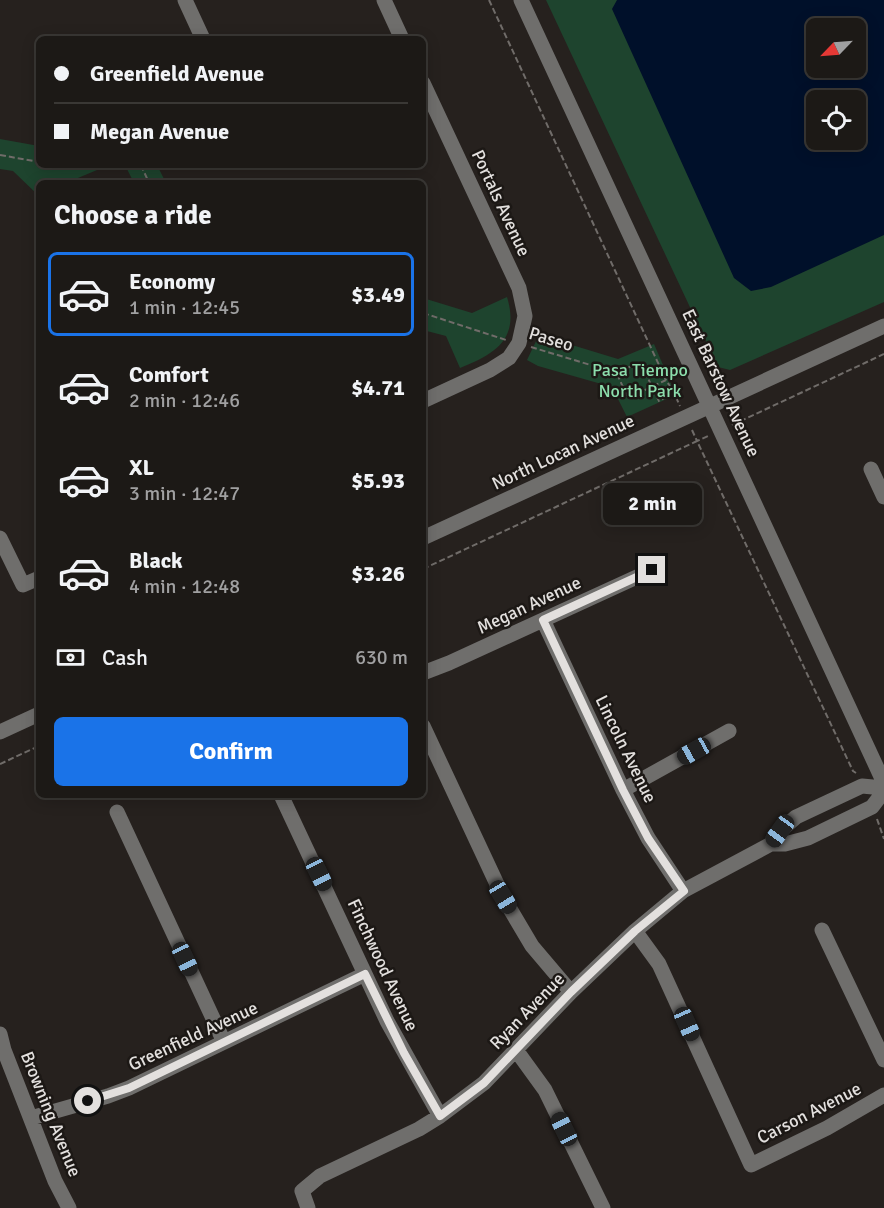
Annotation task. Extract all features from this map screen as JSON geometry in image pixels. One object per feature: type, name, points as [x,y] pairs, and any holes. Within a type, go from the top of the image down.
[{"type":"street","points":[[185,0],[202,36]]},
{"type":"street","name":"East Barstow Avenue","points":[[521,0],[884,783]]},
{"type":"street","points":[[387,1],[401,36]]},
{"type":"street","name":"Portals Avenue","points":[[426,89],[519,288],[525,316],[519,343]]},
{"type":"street","name":"North Locan Avenue","points":[[426,537],[884,326]]},
{"type":"street","points":[[426,400],[490,370],[508,358],[519,343]]},
{"type":"street","points":[[871,469],[884,496]]},
{"type":"street","points":[[0,538],[22,585],[36,579]]},
{"type":"street","name":"Megan Avenue","points":[[426,672],[652,570]]},
{"type":"street","name":"Lincoln Avenue","points":[[543,620],[623,790],[648,838],[684,891]]},
{"type":"street","points":[[0,732],[36,715]]},
{"type":"street","points":[[623,790],[729,731]]},
{"type":"street","points":[[426,732],[503,897],[532,946],[571,992]]},
{"type":"street","name":"Ryan Avenue","points":[[308,1208],[302,1191],[320,1176],[419,1129],[484,1083],[571,992],[635,931],[684,891],[771,844],[780,831],[796,817],[862,786],[884,789],[872,807],[808,838],[785,844],[771,844]]},
{"type":"street","name":"Finchwood Avenue","points":[[283,798],[399,1045],[440,1116]]},
{"type":"street","points":[[117,812],[224,1042]]},
{"type":"street","points":[[822,930],[884,1060]]},
{"type":"street","name":"Carson Avenue","points":[[635,931],[659,964],[751,1165],[827,1128],[884,1095]]},
{"type":"street","name":"Greenfield Avenue","points":[[31,1118],[129,1088],[365,974]]},
{"type":"street","name":"Browning Avenue","points":[[0,1034],[55,1181],[69,1208]]},
{"type":"street","points":[[516,1050],[545,1090],[603,1208]]},
{"type":"path","points":[[489,0],[666,380],[686,417],[862,786]]},
{"type":"path","points":[[0,155],[36,161]]},
{"type":"path","name":"Paseo","points":[[426,314],[617,373]]},
{"type":"path","points":[[426,568],[884,354]]},
{"type":"path","points":[[666,380],[652,386],[628,398],[617,373],[640,362],[652,386],[659,400],[674,393]]},
{"type":"path","points":[[0,764],[36,747]]},
{"type":"path","points":[[872,807],[884,839]]},
{"type":"green space","points":[[546,0],[884,0],[884,302],[730,370],[718,367]]},
{"type":"green space","points":[[0,139],[36,145],[36,168],[102,168],[73,180],[36,180],[36,193],[13,171],[0,169]]},
{"type":"green space","points":[[126,168],[158,168],[164,180],[132,180]]},
{"type":"green space","points":[[507,297],[510,324],[502,343],[484,357],[460,368],[446,336],[426,331],[426,299],[472,313]]},
{"type":"green space","name":"Pasa Tiempo North Park","points":[[539,335],[618,359],[654,344],[672,386],[671,397],[627,417],[612,387],[538,366],[527,360]]},
{"type":"water","points":[[617,0],[884,0],[884,235],[771,287],[751,291],[734,278],[612,9]]},
{"type":"route","points":[[88,1101],[129,1088],[365,974],[404,1053],[440,1116],[484,1083],[571,992],[635,931],[684,891],[648,838],[623,790],[543,620],[652,570]]}]
